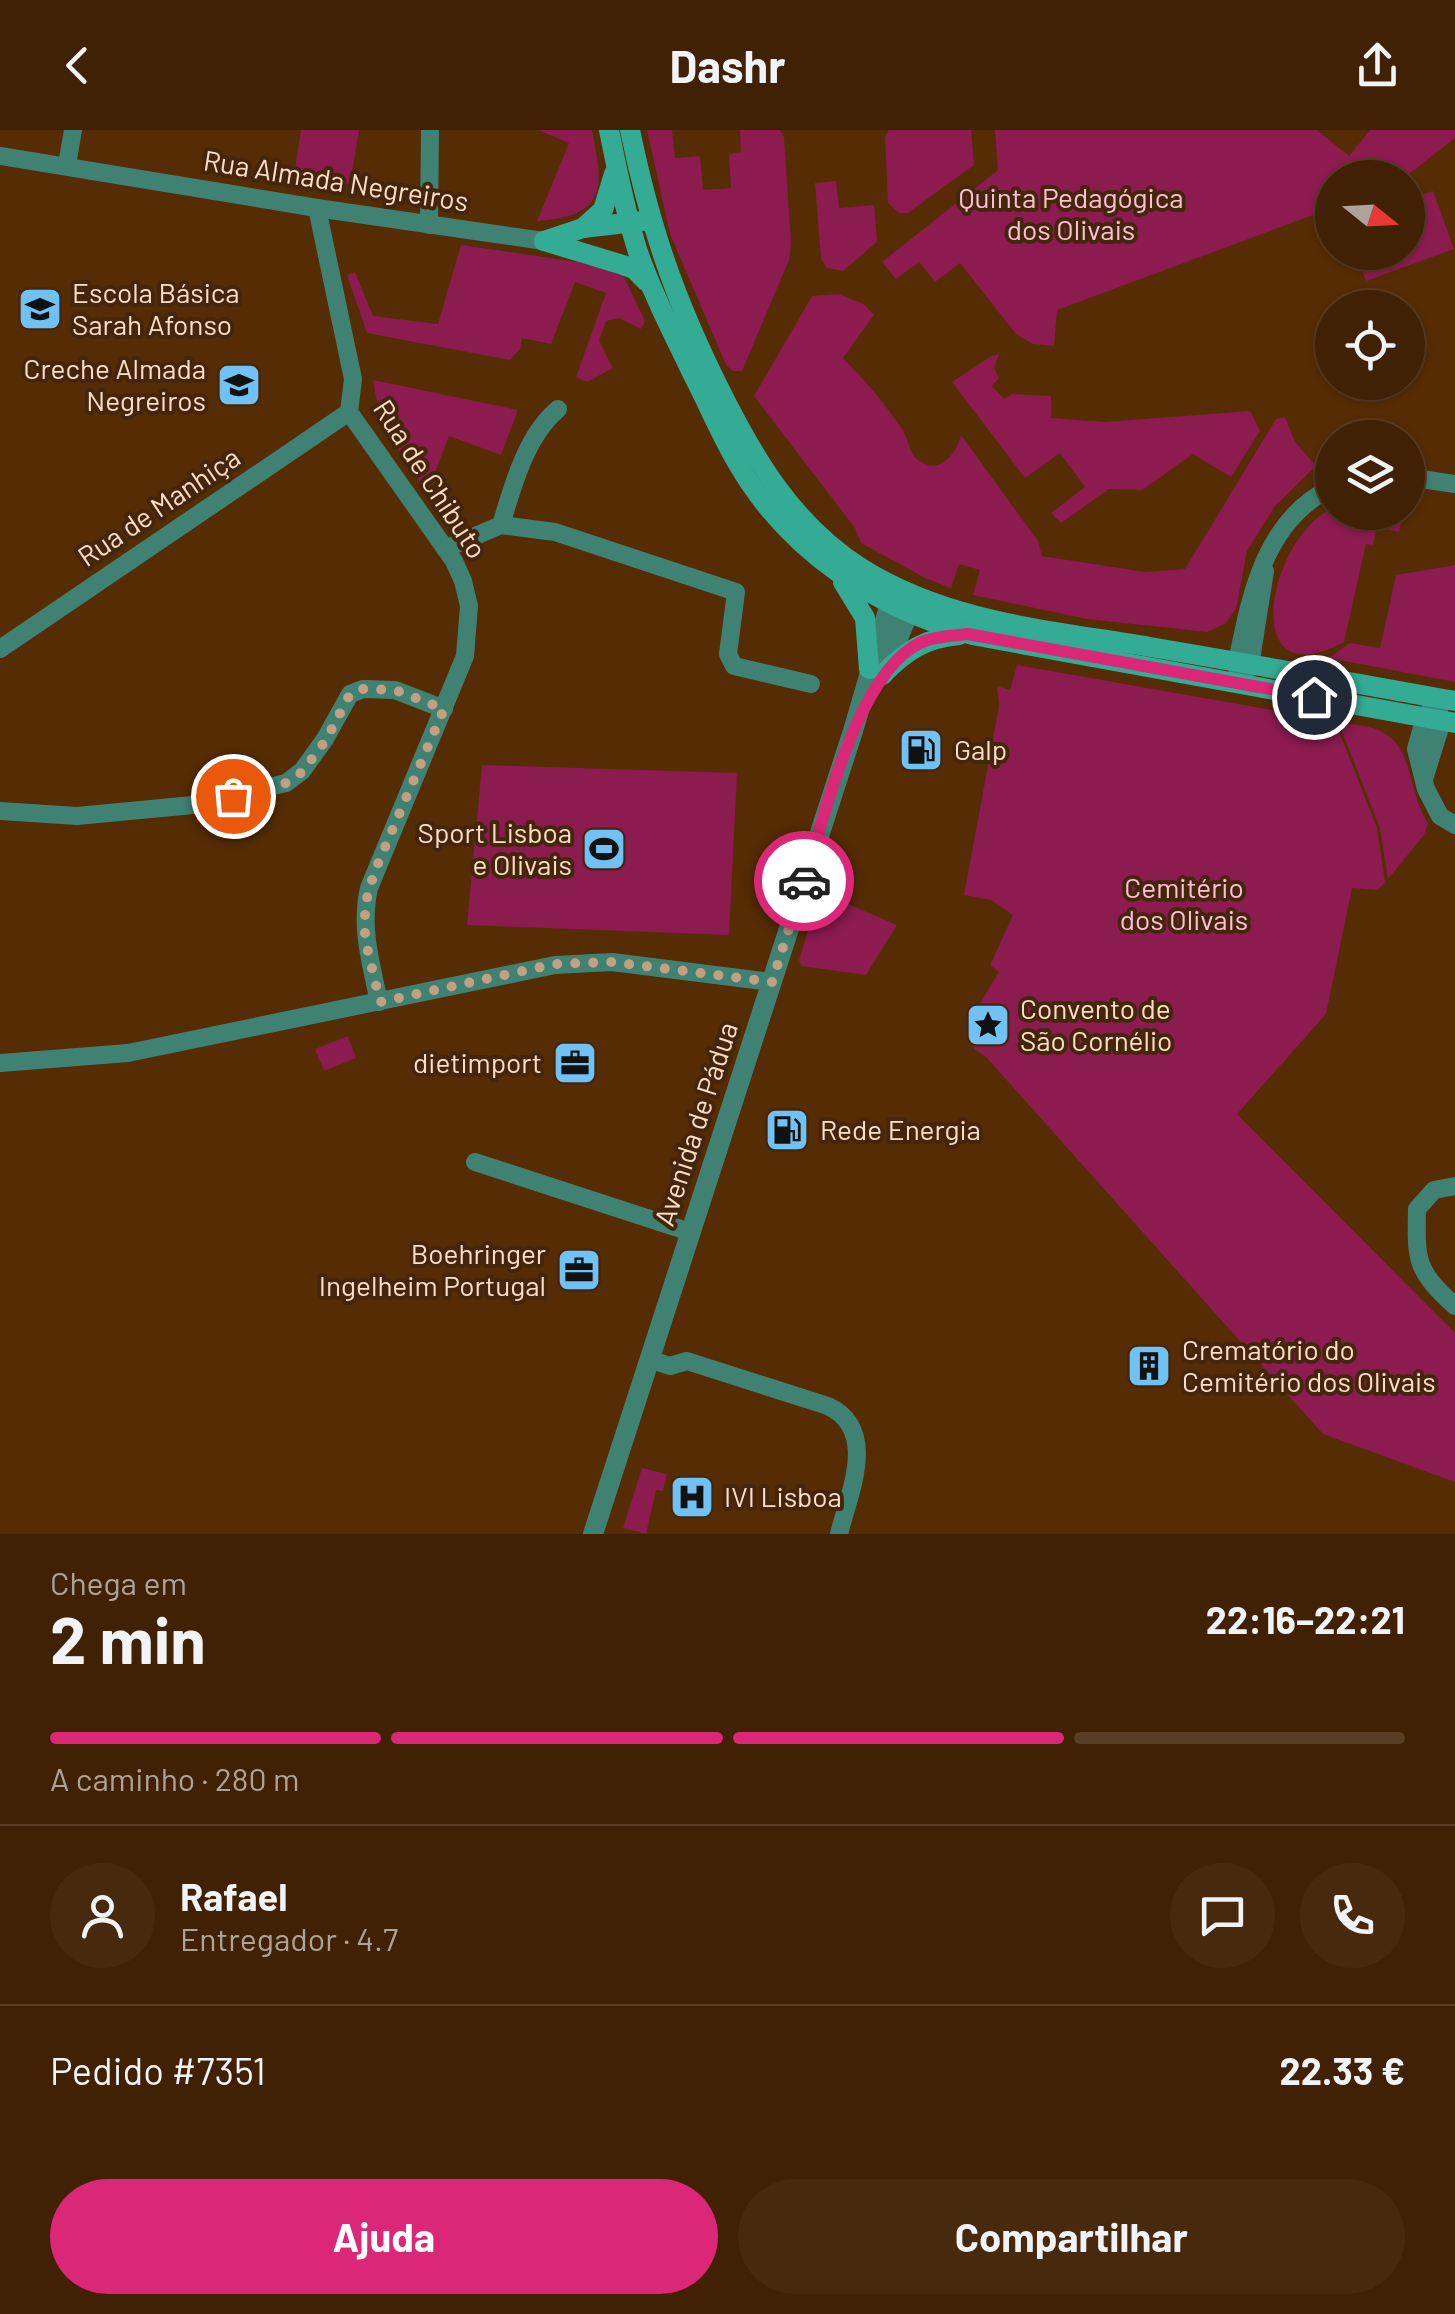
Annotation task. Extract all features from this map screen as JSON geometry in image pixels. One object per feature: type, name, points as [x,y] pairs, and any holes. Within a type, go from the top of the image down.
[{"type":"main road","points":[[609,130],[653,292],[740,467],[784,525],[836,572],[899,610],[968,634],[1446,700]]},
{"type":"main road","points":[[630,130],[638,226],[728,406],[766,475],[828,543],[863,569],[908,592],[1000,623],[1242,670],[1440,720]]},
{"type":"main road","points":[[584,228],[608,200],[614,157]]},
{"type":"main road","points":[[544,241],[584,228],[638,226]]},
{"type":"main road","points":[[576,252],[608,248],[638,226]]},
{"type":"main road","points":[[544,241],[634,270],[653,292]]},
{"type":"main road","points":[[836,572],[865,618],[876,672],[922,642],[968,634]]},
{"type":"street","points":[[66,165],[73,130]]},
{"type":"street","points":[[430,130],[430,226]]},
{"type":"street","name":"Rua Almada Negreiros","points":[[0,156],[544,241]]},
{"type":"street","name":"Rua de Chibuto","points":[[317,208],[353,379],[349,412],[446,549],[463,581],[470,618],[465,656],[374,873],[365,905],[365,939],[380,1002]]},
{"type":"street","points":[[502,525],[512,488],[541,423],[558,409]]},
{"type":"street","name":"Rua de Manhiça","points":[[0,648],[349,412]]},
{"type":"street","points":[[1425,480],[1455,484]]},
{"type":"street","points":[[1242,670],[1263,597],[1267,556],[1294,514],[1315,499]]},
{"type":"street","points":[[446,549],[482,530],[502,525],[555,532],[736,592],[728,654],[734,666],[811,684]]},
{"type":"street","points":[[899,610],[908,592]]},
{"type":"street","name":"Avenida de Pádua","points":[[593,1534],[853,731],[899,610]]},
{"type":"street","points":[[0,812],[77,816],[193,805],[286,783],[302,772],[326,740],[350,694],[363,689],[395,690],[444,709]]},
{"type":"street","points":[[1446,700],[1440,720],[1416,749],[1426,776],[1426,789],[1440,816],[1455,825]]},
{"type":"street","points":[[0,1063],[128,1053],[555,964],[612,962],[772,982]]},
{"type":"street","points":[[476,1162],[690,1232]]},
{"type":"street","points":[[1455,1186],[1434,1190],[1417,1209],[1416,1258],[1433,1286],[1455,1306]]},
{"type":"street","points":[[649,1359],[670,1366],[687,1361],[828,1406],[842,1415],[856,1436],[858,1454],[839,1534]]},
{"type":"green space","points":[[301,130],[359,130],[350,185],[294,176]]},
{"type":"green space","points":[[538,130],[592,130],[598,183],[588,206],[577,213],[537,221],[569,143]]},
{"type":"green space","points":[[647,130],[672,130],[675,158],[700,156],[703,190],[731,188],[729,154],[741,152],[740,130],[780,130],[784,137],[789,260],[742,371],[733,371],[726,365],[670,234]]},
{"type":"green space","points":[[889,130],[971,130],[974,165],[908,213],[899,213],[888,203],[885,136]]},
{"type":"green space","name":"Quinta Pedagógica dos Olivais","points":[[995,130],[1317,130],[1349,156],[1370,130],[1455,130],[1455,138],[1425,161],[1315,160],[1315,214],[1057,310],[1054,346],[1033,344],[1016,334],[960,263],[935,282],[919,262],[896,279],[882,262],[998,170]]},
{"type":"green space","points":[[836,181],[839,208],[874,205],[877,242],[843,271],[827,268],[821,259],[815,183]]},
{"type":"green space","points":[[1433,191],[1454,249],[1425,260],[1425,194]]},
{"type":"green space","points":[[461,245],[578,262],[623,275],[645,321],[641,329],[619,318],[606,321],[599,341],[613,368],[587,382],[576,377],[606,293],[575,282],[551,344],[522,338],[520,349],[510,360],[367,333],[347,275],[355,272],[373,316],[438,324]]},
{"type":"green space","points":[[1362,270],[1396,270],[1366,281]]},
{"type":"green space","points":[[838,294],[864,304],[874,315],[843,358],[890,411],[915,457],[923,463],[943,463],[961,435],[1038,541],[1042,556],[1145,572],[1185,569],[1276,419],[1285,417],[1295,442],[1315,467],[1275,506],[1247,551],[1236,609],[1225,624],[1207,632],[1087,619],[973,595],[980,570],[959,564],[951,588],[861,543],[855,528],[754,396],[812,296]]},
{"type":"green space","points":[[999,354],[994,368],[999,378],[992,386],[1004,399],[1012,394],[1051,396],[1051,418],[1105,422],[1250,411],[1260,431],[1231,477],[1193,454],[1142,490],[1109,489],[1061,523],[1051,513],[1085,487],[1060,453],[1025,478],[952,382]]},
{"type":"green space","points":[[373,380],[518,410],[501,455],[449,436],[430,485],[443,503],[438,506],[389,431]]},
{"type":"green space","points":[[1315,521],[1315,530],[1376,530],[1373,545],[1366,544],[1344,642],[1310,654],[1288,650],[1276,634],[1274,609],[1279,580],[1291,551]]},
{"type":"green space","points":[[1455,565],[1455,682],[1329,658],[1350,643],[1380,648],[1396,575]]},
{"type":"green space","name":"Cemitério dos Olivais","points":[[1017,665],[1335,721],[1377,828],[1385,883],[1377,890],[1352,888],[1326,1014],[1237,1114],[1455,1333],[1455,1482],[1323,1434],[986,1057],[974,1049],[980,1003],[999,972],[990,965],[1013,915],[991,900],[964,895],[999,706],[997,686],[1010,690]]},
{"type":"green space","points":[[1338,722],[1373,728],[1393,740],[1406,761],[1428,823],[1424,835],[1388,879],[1380,828]]},
{"type":"green space","name":"Sport Lisboa e Olivais","points":[[482,765],[737,773],[729,935],[467,925]]},
{"type":"green space","points":[[820,892],[897,925],[866,975],[801,966],[799,960]]},
{"type":"green space","points":[[348,1036],[356,1058],[324,1071],[315,1049]]},
{"type":"green space","points":[[642,1468],[667,1474],[663,1491],[656,1490],[646,1534],[623,1528]]},
{"type":"way so far","points":[[233,796],[286,783],[302,772],[326,740],[350,694],[363,689],[395,690],[444,709],[374,873],[365,905],[365,939],[380,1002],[555,964],[612,962],[772,982],[804,881]]},
{"type":"place","name":"Escola Básica Sarah Afonso","points":[[40,309]]},
{"type":"place","name":"Creche Almada Negreiros","points":[[239,385]]},
{"type":"place","name":"Galp","points":[[921,750]]},
{"type":"place","name":"Sport Lisboa e Olivais","points":[[604,849]]},
{"type":"place","name":"Convento de São Cornélio","points":[[988,1025]]},
{"type":"place","name":"dietimport","points":[[575,1063]]},
{"type":"place","name":"Rede Energia","points":[[787,1130]]},
{"type":"place","name":"Boehringer Ingelheim Portugal","points":[[579,1270]]},
{"type":"place","name":"Crematório do Cemitério dos Olivais","points":[[1149,1366]]},
{"type":"place","name":"IVI Lisboa","points":[[692,1497]]},
{"type":"route","points":[[804,881],[853,731],[883,674],[922,642],[968,634],[1314,697]]}]
